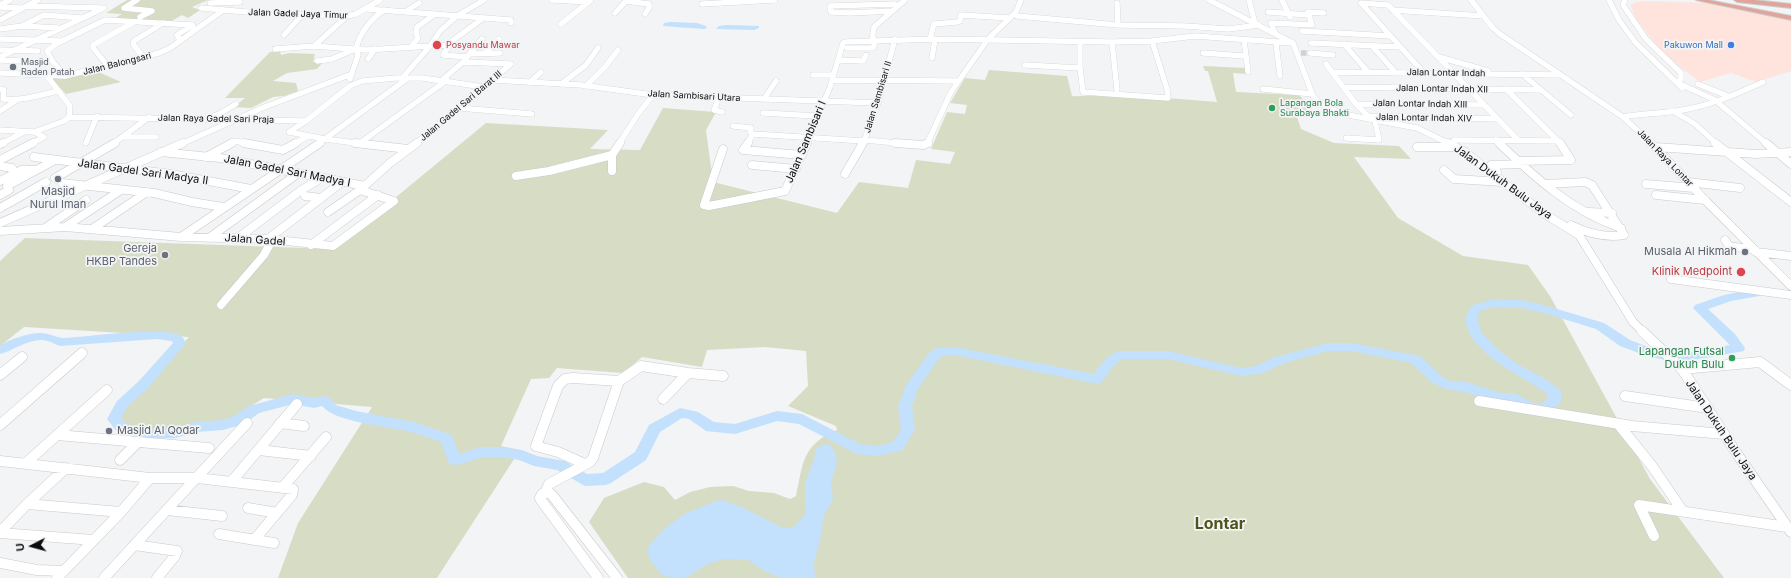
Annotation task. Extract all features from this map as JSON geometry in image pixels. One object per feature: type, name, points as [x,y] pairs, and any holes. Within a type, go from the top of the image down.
[{"type":"main road","points":[[1699,0],[1791,18]]},
{"type":"main road","points":[[1737,0],[1791,6]]},
{"type":"street","points":[[1,8],[10,0]]},
{"type":"street","points":[[0,20],[38,0]]},
{"type":"street","points":[[137,0],[124,8],[152,11],[140,17]]},
{"type":"street","points":[[367,9],[380,0]]},
{"type":"street","points":[[181,237],[325,138],[406,78],[440,31],[457,16],[484,0]]},
{"type":"street","points":[[552,0],[590,1]]},
{"type":"street","points":[[615,13],[626,0],[649,4],[649,8],[645,14]]},
{"type":"street","points":[[702,4],[775,0]]},
{"type":"street","points":[[905,0],[874,27],[874,40],[988,39],[1112,42],[1152,41],[1192,36],[1276,43],[1293,42]]},
{"type":"street","points":[[753,134],[923,145],[929,142],[951,92],[958,81],[988,39],[1016,12],[1021,0]]},
{"type":"street","points":[[1209,0],[1293,42]]},
{"type":"street","points":[[1249,0],[1257,24]]},
{"type":"street","points":[[1282,0],[1293,24]]},
{"type":"street","name":"Jalan Raya Lontar","points":[[1471,0],[1500,34],[1623,117],[1657,148],[1690,186],[1791,286]]},
{"type":"street","points":[[1609,0],[1619,20],[1632,39],[1642,51],[1672,78],[1676,85],[1715,101]]},
{"type":"street","points":[[1625,0],[1623,2],[1624,7],[1646,39],[1681,74],[1681,79],[1679,81],[1680,84],[1715,101],[1764,140],[1791,164]]},
{"type":"street","points":[[213,1],[240,2]]},
{"type":"street","name":"Jalan Gadel Jaya Timur","points":[[213,1],[201,8],[300,17],[347,16],[367,9],[511,20],[511,23]]},
{"type":"street","points":[[561,24],[590,1]]},
{"type":"street","points":[[405,12],[419,3]]},
{"type":"street","points":[[1117,3],[1118,25]]},
{"type":"street","points":[[1424,73],[1361,3],[1390,8],[1484,16]]},
{"type":"street","points":[[893,11],[850,13],[831,12],[830,6],[895,4]]},
{"type":"street","points":[[1612,6],[1624,7]]},
{"type":"street","points":[[0,58],[12,50],[33,40],[106,8],[1,8]]},
{"type":"street","points":[[1390,8],[1518,140]]},
{"type":"street","points":[[349,81],[358,55],[356,49],[357,42],[368,23],[384,10]]},
{"type":"street","name":"Jalan Balongsari","points":[[2,74],[65,76],[164,51],[222,11]]},
{"type":"street","points":[[1268,12],[1309,15]]},
{"type":"street","points":[[1275,33],[1271,23],[1312,25],[1308,12],[1324,13]]},
{"type":"street","points":[[411,47],[418,38],[416,33],[417,27],[435,14]]},
{"type":"street","points":[[22,26],[44,15],[83,18]]},
{"type":"street","points":[[932,58],[934,24],[948,25],[960,21],[962,15],[1009,18]]},
{"type":"street","points":[[314,46],[347,16]]},
{"type":"street","points":[[1017,16],[1118,25],[1186,26],[1228,29],[1257,24]]},
{"type":"street","points":[[284,35],[300,17],[319,20]]},
{"type":"street","points":[[482,18],[448,45],[443,56],[467,58],[485,53],[500,53]]},
{"type":"street","points":[[65,76],[47,52],[62,41],[106,20],[201,25]]},
{"type":"street","points":[[108,66],[93,48],[93,45],[134,21]]},
{"type":"street","points":[[142,57],[133,44],[134,41],[164,23]]},
{"type":"street","points":[[180,40],[177,35],[192,25]]},
{"type":"street","points":[[0,28],[22,26],[59,28]]},
{"type":"street","points":[[1390,36],[1305,31],[1312,43],[1400,47]]},
{"type":"street","points":[[0,38],[62,41]]},
{"type":"street","points":[[360,143],[444,80],[467,58],[482,39]]},
{"type":"street","points":[[485,53],[499,39]]},
{"type":"street","points":[[1632,39],[1646,39]]},
{"type":"street","name":"Jalan Sambisari I","points":[[723,149],[704,204],[706,206],[785,191],[802,155],[807,138],[824,102],[838,60],[844,49],[873,48],[874,40]]},
{"type":"street","name":"Jalan Sambisari II","points":[[845,174],[864,141],[878,103],[895,40]]},
{"type":"street","points":[[1244,40],[1248,72]]},
{"type":"street","points":[[1080,42],[1082,90],[1086,92],[1168,98],[1167,89],[1152,41]]},
{"type":"street","points":[[1112,42],[1117,90]]},
{"type":"street","name":"Jalan Dukuh Bulu Jaya","points":[[1293,42],[1299,53],[1305,79],[1312,94],[1321,104],[1336,112],[1375,121],[1417,128],[1457,147],[1543,213],[1580,236],[1633,322],[1682,369],[1724,434],[1789,529]]},
{"type":"street","points":[[1276,43],[1280,76]]},
{"type":"street","points":[[1344,44],[1368,72]]},
{"type":"street","points":[[275,49],[314,46],[375,49],[448,45]]},
{"type":"street","points":[[1372,46],[1396,73]]},
{"type":"street","points":[[561,84],[586,65],[598,48]]},
{"type":"street","points":[[316,61],[332,59],[356,49]]},
{"type":"street","points":[[368,59],[375,49]]},
{"type":"street","points":[[0,50],[38,51]]},
{"type":"street","points":[[586,86],[607,65],[618,50]]},
{"type":"street","points":[[1203,53],[1245,56]]},
{"type":"street","points":[[1310,53],[1333,55]]},
{"type":"street","points":[[838,60],[863,61],[866,55]]},
{"type":"street","points":[[1438,57],[1500,74]]},
{"type":"street","points":[[0,58],[20,61]]},
{"type":"street","name":"Jalan Gadel Sari Barat III","points":[[328,212],[362,188],[408,149],[436,128],[511,64],[467,58]]},
{"type":"street","name":"Jalan Lontar Indah XIV","points":[[1326,64],[1343,88],[1367,115],[1374,117],[1498,120]]},
{"type":"street","points":[[1025,65],[1080,68]]},
{"type":"street","points":[[529,82],[541,72]]},
{"type":"street","name":"Jalan Lontar Indah","points":[[1332,72],[1560,75]]},
{"type":"street","points":[[0,223],[160,152],[299,93],[352,74]]},
{"type":"street","points":[[1522,74],[1570,114]]},
{"type":"street","points":[[813,75],[832,78],[958,81]]},
{"type":"street","points":[[34,132],[64,121],[69,117],[70,106],[47,76]]},
{"type":"street","points":[[318,82],[356,82],[368,79],[406,78],[444,80],[484,87]]},
{"type":"street","name":"Jalan Sambisari Utara","points":[[493,80],[586,86],[653,95],[878,103]]},
{"type":"street","points":[[764,99],[776,81]]},
{"type":"street","points":[[306,121],[356,82]]},
{"type":"street","points":[[1623,117],[1651,112],[1673,111],[1715,101],[1763,82]]},
{"type":"street","points":[[1698,84],[1728,96]]},
{"type":"street","name":"Jalan Lontar Indah XII","points":[[1343,88],[1540,90]]},
{"type":"street","points":[[0,89],[4,90],[3,99],[7,100],[29,98],[58,91]]},
{"type":"street","points":[[1263,89],[1312,94]]},
{"type":"street","points":[[1506,89],[1559,141],[1571,161],[1519,163],[1491,166],[1535,202],[1582,230],[1602,235],[1624,235],[1596,189],[1589,184],[1545,184]]},
{"type":"street","points":[[612,171],[612,155],[638,114],[653,95]]},
{"type":"street","points":[[719,97],[714,110],[722,112]]},
{"type":"street","points":[[0,111],[16,100]]},
{"type":"street","points":[[203,119],[217,115],[236,104]]},
{"type":"street","name":"Jalan Lontar Indah XIII","points":[[1356,104],[1485,105]]},
{"type":"street","points":[[459,108],[532,114]]},
{"type":"street","points":[[1673,111],[1695,124],[1712,140],[1791,202]]},
{"type":"street","points":[[763,114],[817,116]]},
{"type":"street","points":[[86,143],[97,116]]},
{"type":"street","name":"Jalan Raya Gadel Sari Praja","points":[[69,117],[97,116],[306,121]]},
{"type":"street","points":[[55,178],[82,164],[123,137],[149,117]]},
{"type":"street","name":"Jalan Raya Gadel Sari Praja","points":[[306,121],[289,132],[308,136],[408,149]]},
{"type":"street","points":[[1346,138],[1379,140],[1375,121]]},
{"type":"street","points":[[733,126],[751,128],[750,132],[753,134]]},
{"type":"street","points":[[0,130],[34,132],[44,136],[0,160]]},
{"type":"street","points":[[0,144],[25,131]]},
{"type":"street","points":[[753,134],[743,149],[744,151],[802,155]]},
{"type":"street","points":[[206,157],[235,141],[282,150],[308,136]]},
{"type":"street","points":[[123,137],[156,137]]},
{"type":"street","points":[[183,137],[194,138]]},
{"type":"street","points":[[1454,140],[1559,141]]},
{"type":"street","points":[[1496,140],[1519,163],[1545,184],[1585,212],[1609,224],[1621,228]]},
{"type":"street","points":[[1764,140],[1790,154]]},
{"type":"street","points":[[1417,147],[1457,147]]},
{"type":"street","points":[[1657,148],[1730,153],[1790,154]]},
{"type":"street","name":"Jalan Gadel Sari Madya I","points":[[160,152],[206,157],[342,182],[362,188],[394,201],[334,246],[328,247]]},
{"type":"street","points":[[516,176],[549,172],[612,155]]},
{"type":"street","name":"Jalan Gadel Sari Madya II","points":[[34,157],[172,174],[251,189]]},
{"type":"street","points":[[0,195],[9,190],[7,186],[55,160]]},
{"type":"street","points":[[752,165],[796,169]]},
{"type":"street","points":[[0,166],[12,168]]},
{"type":"street","points":[[0,181],[21,170],[36,170]]},
{"type":"street","points":[[1444,170],[1454,179],[1503,182]]},
{"type":"street","points":[[209,238],[277,187],[297,174]]},
{"type":"street","points":[[238,238],[300,191],[321,178]]},
{"type":"street","points":[[0,208],[46,182]]},
{"type":"street","points":[[221,305],[264,255],[270,240],[342,182]]},
{"type":"street","points":[[62,183],[147,192],[223,208]]},
{"type":"street","points":[[1646,184],[1740,188]]},
{"type":"street","points":[[65,228],[121,190]]},
{"type":"street","points":[[92,229],[147,192]]},
{"type":"street","points":[[311,245],[378,195]]},
{"type":"street","points":[[1656,195],[1707,202]]},
{"type":"street","points":[[305,196],[321,198]]},
{"type":"street","points":[[44,228],[86,200]]},
{"type":"street","points":[[1672,200],[1707,202]]},
{"type":"street","points":[[1585,212],[1612,213]]},
{"type":"street","name":"Jalan Gadel","points":[[0,231],[44,228],[92,229],[181,237],[270,240],[328,247]]},
{"type":"street","points":[[1725,240],[1730,246],[1791,256]]},
{"type":"street","points":[[1671,279],[1791,295]]},
{"type":"street","points":[[0,424],[82,353]]},
{"type":"street","points":[[0,375],[22,357]]},
{"type":"street","points":[[1682,369],[1760,362],[1765,364],[1781,379],[1791,385]]},
{"type":"street","points":[[598,578],[541,500],[541,496],[545,493],[547,486],[593,458],[619,381],[641,366],[688,373],[723,376]]},
{"type":"street","points":[[663,399],[688,373]]},
{"type":"street","points":[[585,464],[558,452],[536,446],[558,386],[565,379],[572,378],[619,381]]},
{"type":"street","points":[[26,463],[107,390]]},
{"type":"street","points":[[1625,396],[1708,408]]},
{"type":"street","points":[[1479,401],[1619,425],[1724,434]]},
{"type":"street","points":[[232,481],[297,404]]},
{"type":"street","points":[[104,578],[198,478],[247,422]]},
{"type":"street","points":[[280,423],[304,426]]},
{"type":"street","points":[[1619,425],[1640,448],[1682,510]]},
{"type":"street","points":[[57,435],[209,448]]},
{"type":"street","points":[[283,487],[326,437]]},
{"type":"street","points":[[120,460],[138,442]]},
{"type":"street","points":[[259,450],[311,456]]},
{"type":"street","points":[[0,461],[150,478],[198,478],[293,489],[292,495],[254,540]]},
{"type":"street","points":[[0,532],[27,504],[66,468]]},
{"type":"street","points":[[0,563],[60,575],[121,512],[150,478]]},
{"type":"street","points":[[545,493],[548,492],[552,495],[617,578]]},
{"type":"street","points":[[27,504],[121,512]]},
{"type":"street","points":[[1654,536],[1639,505],[1682,510],[1789,529]]},
{"type":"street","points":[[248,508],[277,513]]},
{"type":"street","points":[[167,510],[222,516]]},
{"type":"street","points":[[0,532],[94,540]]},
{"type":"street","points":[[219,534],[274,543]]},
{"type":"street","points":[[134,545],[177,551],[175,556],[157,578]]},
{"type":"shaded area","points":[[1636,2],[1709,3],[1791,20],[1791,71],[1756,82],[1731,73],[1700,82],[1663,54],[1637,20],[1630,5]]},
{"type":"green space","points":[[127,0],[208,0],[192,7],[200,10],[188,18],[182,15],[170,22],[112,20],[122,14],[106,13]]},
{"type":"green space","points":[[280,51],[281,55],[290,53],[315,54],[313,62],[323,62],[317,69],[287,73],[273,81],[296,83],[298,91],[284,96],[273,97],[251,108],[234,107],[245,98],[225,98],[270,52]]},
{"type":"green space","points":[[1203,66],[1247,68],[1247,74],[1233,73],[1236,92],[1299,95],[1308,104],[1304,105],[1312,114],[1296,114],[1301,129],[1334,143],[1399,146],[1411,159],[1354,157],[1398,218],[1463,256],[1528,265],[1550,296],[1650,479],[1724,578],[628,578],[589,522],[604,498],[644,482],[664,487],[675,500],[690,492],[710,487],[733,486],[749,491],[774,493],[790,499],[796,496],[800,474],[810,449],[825,436],[837,430],[836,426],[788,406],[808,386],[806,351],[765,347],[707,350],[702,367],[642,357],[623,373],[557,368],[549,378],[531,379],[501,446],[520,450],[437,578],[278,578],[298,523],[372,407],[264,398],[230,419],[129,435],[119,415],[189,337],[24,327],[0,346],[0,261],[25,238],[333,249],[486,123],[608,130],[590,149],[640,150],[663,108],[716,112],[706,130],[713,182],[837,213],[859,182],[908,188],[916,160],[950,164],[955,152],[931,149],[947,112],[965,114],[967,105],[950,103],[965,78],[985,80],[989,70],[1067,76],[1072,96],[1120,95],[1217,102],[1208,71],[1205,71]]},
{"type":"green space","points":[[96,71],[121,82],[66,94],[51,78],[69,78]]},
{"type":"water","points":[[664,23],[697,23],[706,26],[707,28],[663,26]]},
{"type":"water","points":[[719,26],[759,26],[759,28],[754,30],[716,29]]},
{"type":"water","points":[[824,444],[830,445],[835,452],[837,463],[831,482],[833,499],[823,518],[821,536],[814,563],[815,578],[782,578],[764,571],[748,560],[724,559],[708,564],[687,577],[672,578],[661,574],[650,560],[648,552],[649,546],[663,530],[684,514],[719,500],[726,501],[746,509],[783,528],[794,527],[806,513],[805,483],[814,460],[816,449]]},
{"type":"waterway","points":[[0,350],[30,338],[38,337],[53,338],[60,342],[157,335],[176,338],[180,343],[143,385],[122,404],[114,419],[122,428],[151,434],[176,433],[196,427],[223,425],[239,420],[254,409],[293,399],[314,403],[325,401],[331,408],[355,416],[414,427],[447,439],[454,460],[462,459],[481,452],[501,452],[522,455],[534,461],[560,465],[585,480],[606,479],[641,456],[654,429],[680,413],[693,415],[711,427],[735,429],[777,416],[802,419],[857,449],[878,451],[898,446],[908,429],[905,407],[911,388],[933,357],[941,351],[955,351],[1097,379],[1107,365],[1119,355],[1168,355],[1241,372],[1258,370],[1280,360],[1328,347],[1351,347],[1415,359],[1436,379],[1450,386],[1466,387],[1500,398],[1514,398],[1531,407],[1543,409],[1554,401],[1554,392],[1539,381],[1514,368],[1491,351],[1476,334],[1471,318],[1475,309],[1493,303],[1521,304],[1547,310],[1600,326],[1625,343],[1649,352],[1677,359],[1739,348],[1730,337],[1699,308],[1728,298],[1755,293]]},
{"type":"tunnel","points":[[1301,53],[1310,53]]},
{"type":"place","name":"Posyandu Mawar","points":[[437,45]]},
{"type":"place","name":"Pakuwon Mall","points":[[1731,45]]},
{"type":"place","name":"Masjid Raden Patah","points":[[13,67]]},
{"type":"place","name":"Lapangan Bola Surabaya Bhakti","points":[[1272,108]]},
{"type":"place","name":"Masjid Nurul Iman","points":[[58,179]]},
{"type":"place","name":"Musala Al Hikmah","points":[[1745,252]]},
{"type":"place","name":"Gereja HKBP Tandes","points":[[165,255]]},
{"type":"place","name":"Klinik Medpoint","points":[[1741,272]]},
{"type":"place","name":"Lapangan Futsal Dukuh Bulu","points":[[1732,358]]},
{"type":"place","name":"Masjid Al Qodar","points":[[109,431]]},
{"type":"district","name":"Lontar","points":[[1220,524]]}]
